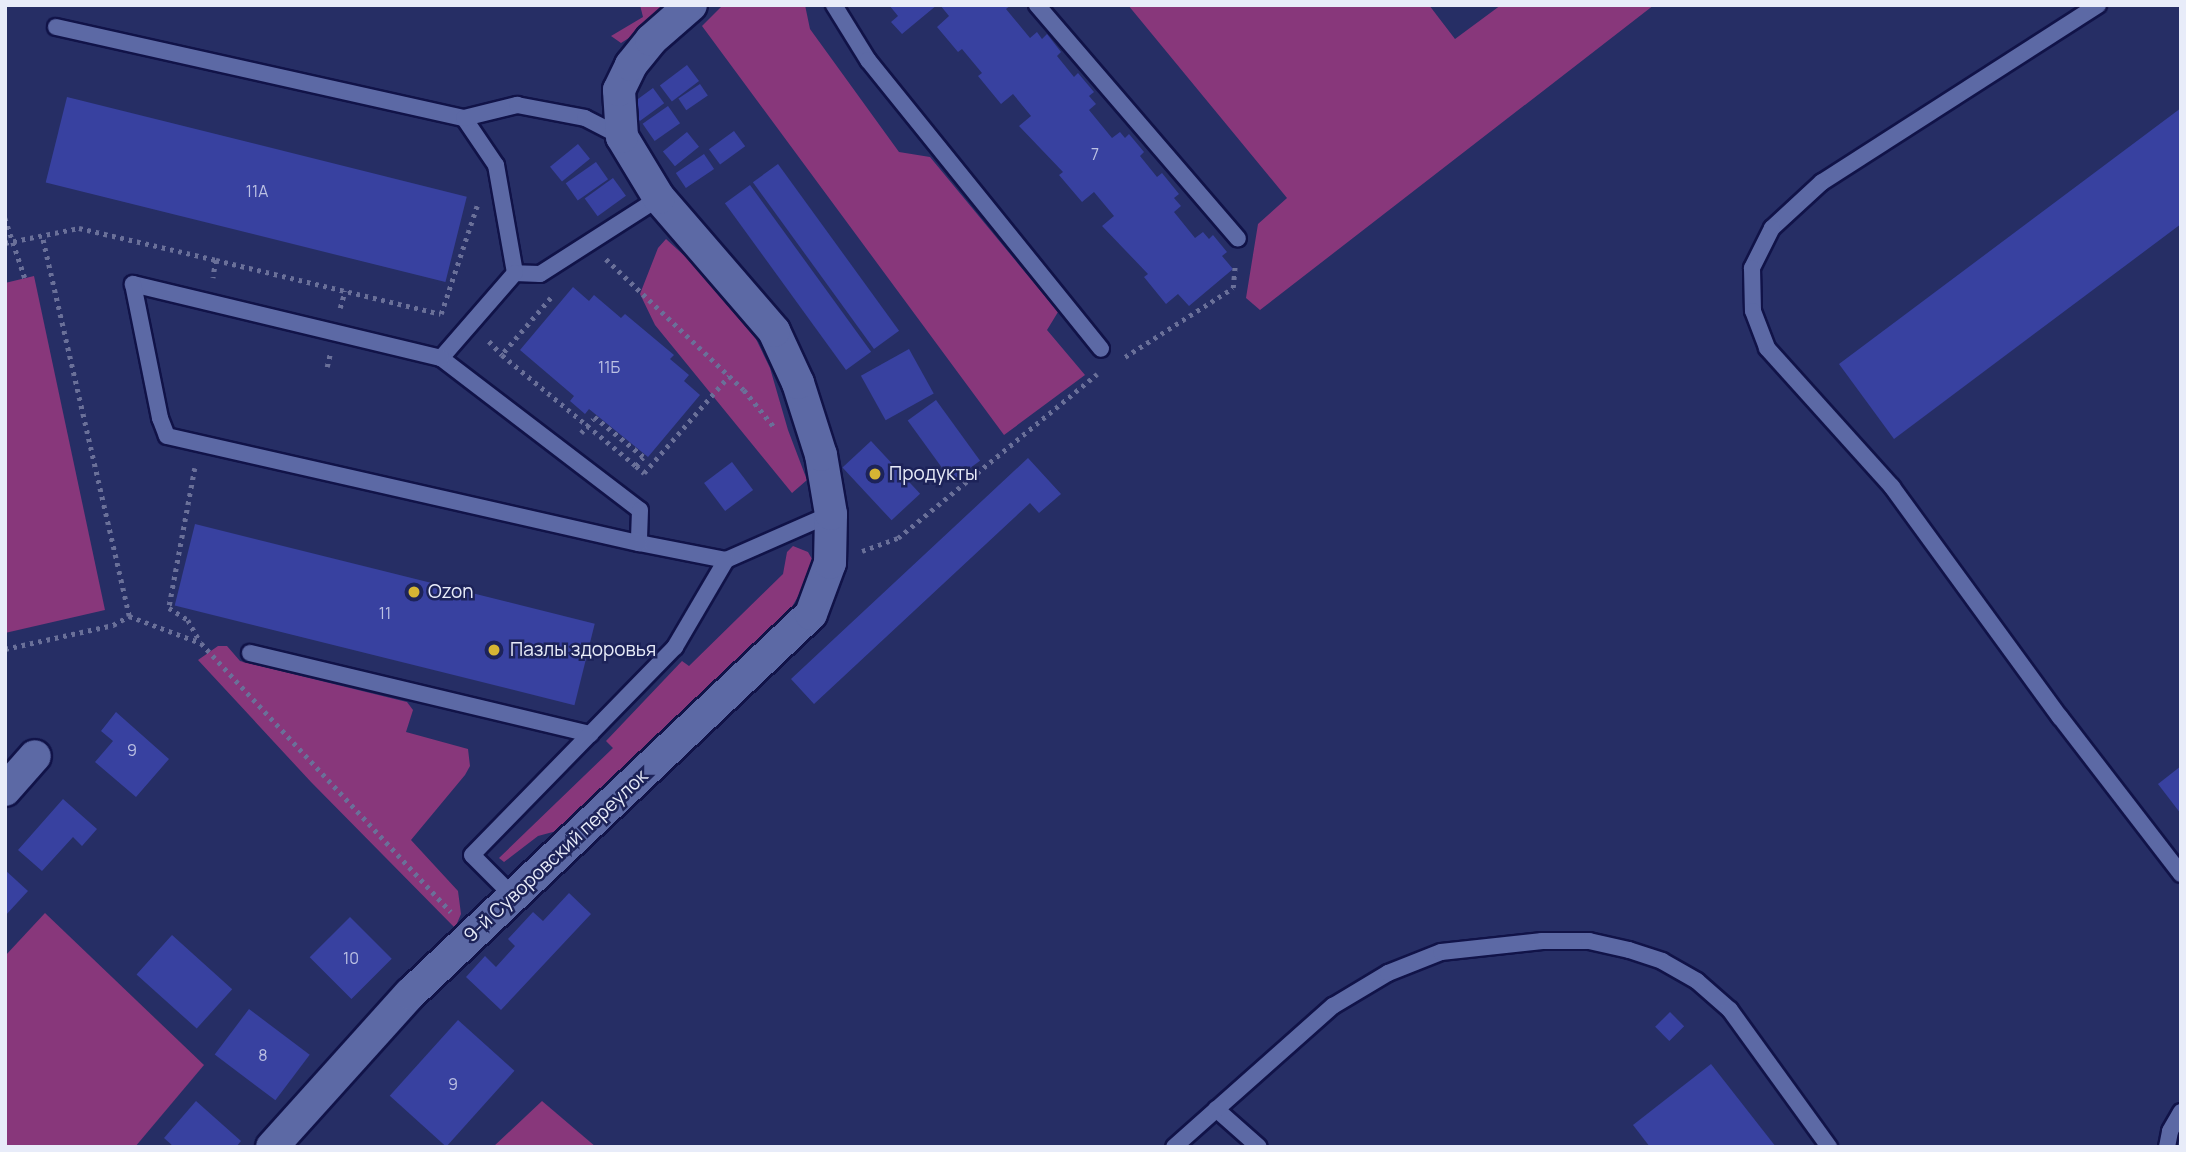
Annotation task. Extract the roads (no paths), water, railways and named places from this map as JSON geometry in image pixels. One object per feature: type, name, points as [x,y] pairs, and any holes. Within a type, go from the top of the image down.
[{"type":"street","points":[[622,137],[619,90],[631,65],[651,40],[691,5]]},
{"type":"street","name":"9-й Суворовский переулок","points":[[272,1147],[410,994],[811,614],[830,563],[831,514],[814,431],[799,383],[774,331],[659,198],[622,137]]},
{"type":"street","points":[[5,790],[34,756]]},
{"type":"lane","points":[[834,5],[868,60],[1101,349]]},
{"type":"lane","points":[[1037,5],[1238,239]]},
{"type":"lane","points":[[2098,5],[1822,182],[1772,228],[1752,268],[1753,312],[1767,348],[1892,487],[2060,716],[2181,874]]},
{"type":"lane","points":[[56,27],[464,118],[517,105],[585,118],[622,137]]},
{"type":"lane","points":[[464,118],[496,165],[514,273]]},
{"type":"lane","points":[[514,273],[540,274],[659,198]]},
{"type":"lane","points":[[441,358],[514,273]]},
{"type":"lane","points":[[639,543],[640,510],[441,358],[133,284],[160,418],[167,436],[639,543],[726,559],[831,514]]},
{"type":"lane","points":[[514,897],[472,855],[675,648],[726,559]]},
{"type":"lane","points":[[250,653],[590,734]]},
{"type":"lane","points":[[1174,1147],[1333,1006],[1388,973],[1441,953],[1509,943],[1590,941],[1662,961],[1697,981],[1730,1010],[1829,1147]]},
{"type":"lane","points":[[1216,1109],[1259,1147]]},
{"type":"lane","points":[[2167,1147],[2170,1131],[2181,1112]]},
{"type":"place","name":"Продукты","points":[[875,474]]},
{"type":"place","name":"Ozon","points":[[414,592]]},
{"type":"place","name":"Пазлы здоровья","points":[[494,650]]}]
